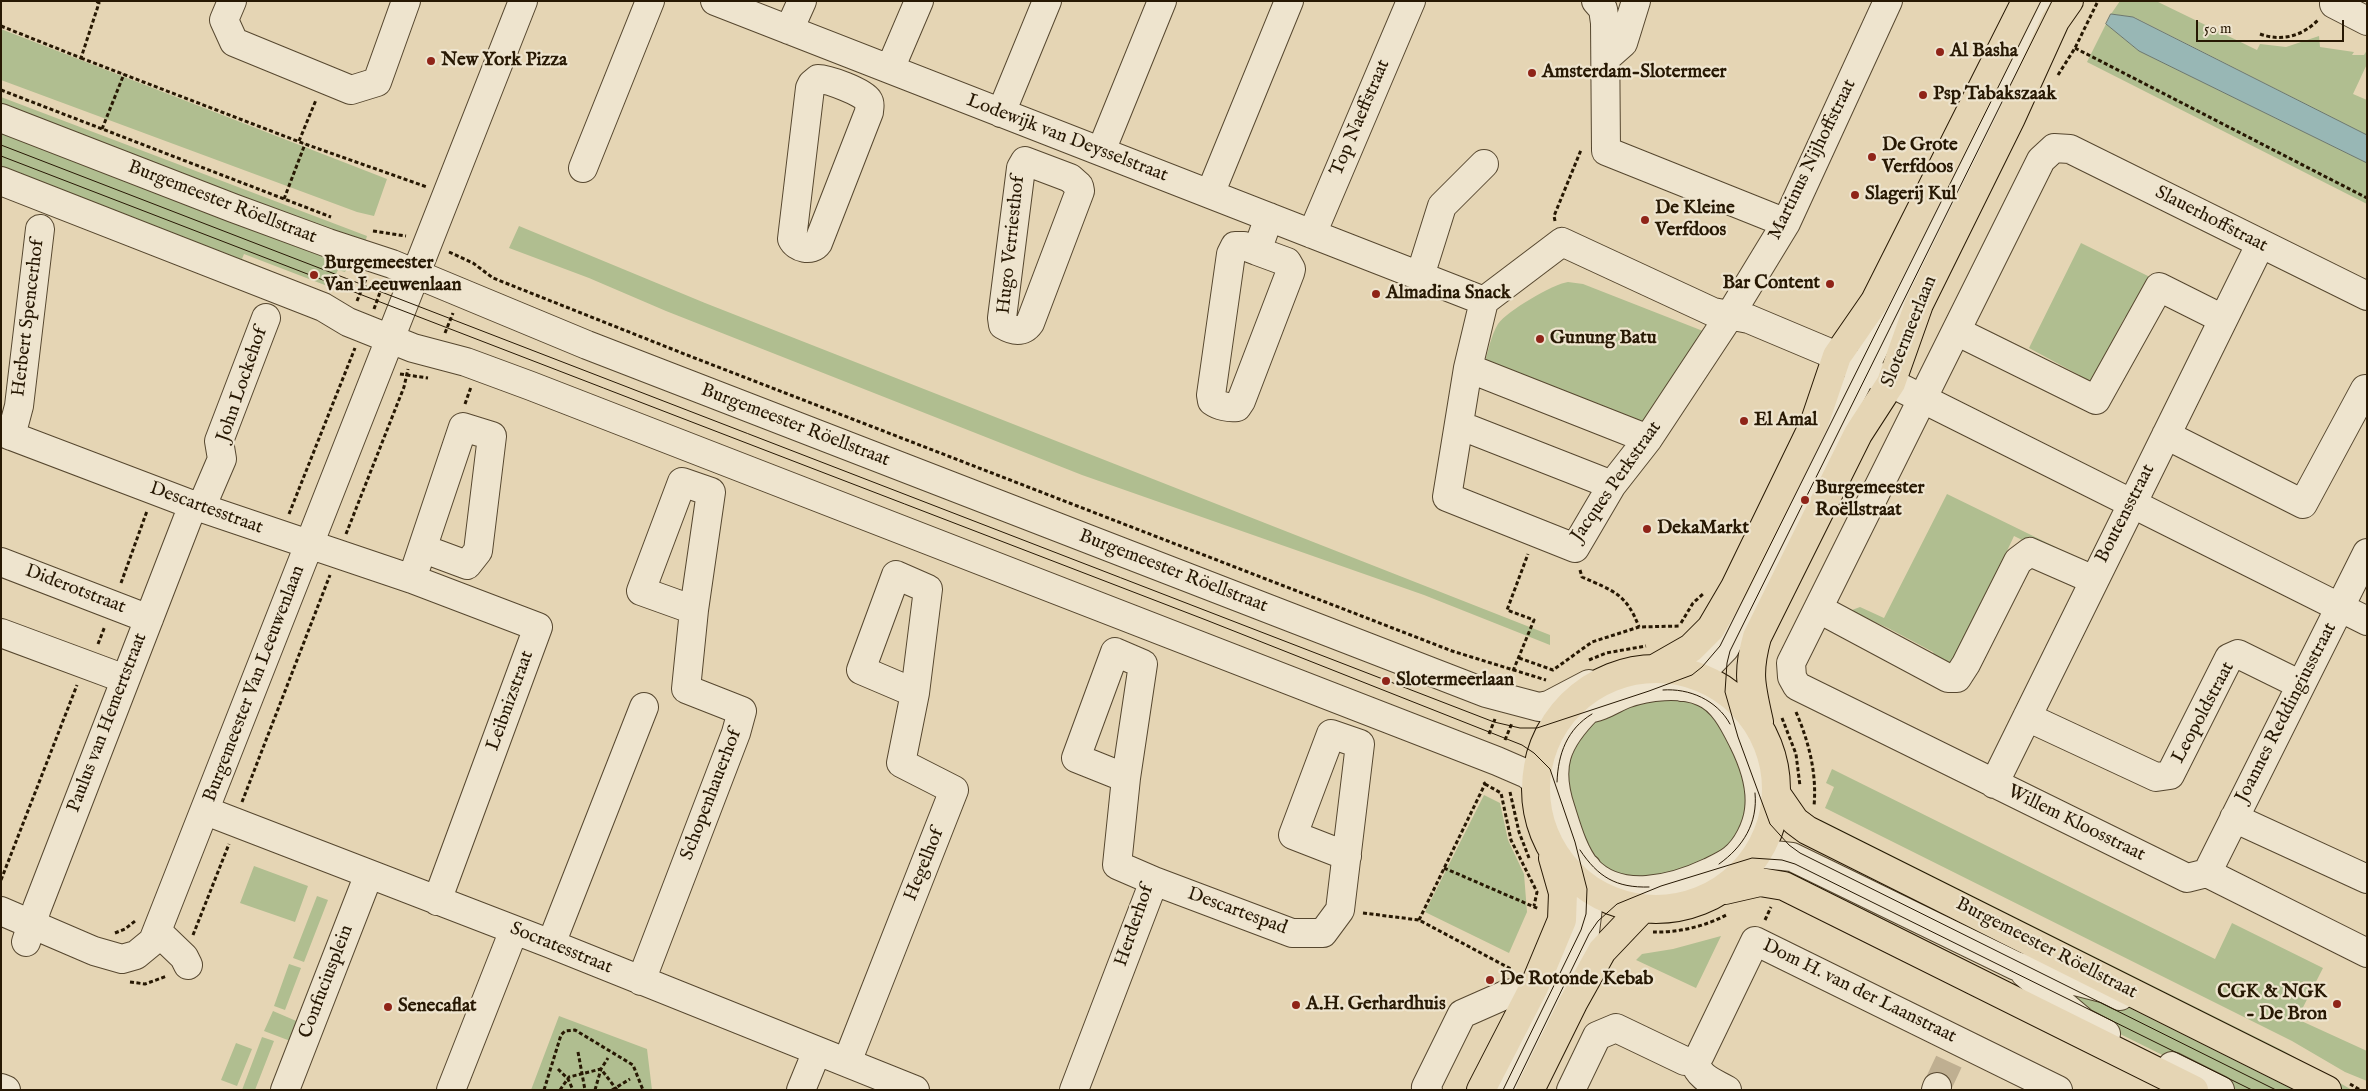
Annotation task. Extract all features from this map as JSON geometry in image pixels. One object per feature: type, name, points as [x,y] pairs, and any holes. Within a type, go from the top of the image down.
[{"type":"main road","points":[[1481,1090],[1526,980],[1562,920],[1563,893],[1552,857],[1545,844],[1537,820],[1547,790],[1548,746],[1582,701],[1628,670],[1656,668],[1691,648],[1712,628],[1735,587],[1814,424],[1837,356],[1875,301],[2026,1]]},
{"type":"main road","name":"Slotermeerlaan","points":[[1759,722],[1750,680],[1750,662],[1757,637],[1858,434],[1892,383],[1919,304],[2011,118],[2056,20],[2068,1]]},
{"type":"main road","points":[[1656,668],[1690,682],[1759,722],[1773,751],[1778,773],[1777,795],[1725,890]]},
{"type":"main road","name":"Burgemeester Röellstraat","points":[[1777,795],[1795,821],[1808,830],[2327,1090]]},
{"type":"main road","points":[[1530,1090],[1572,1003],[1602,951],[1613,892],[1552,857]]},
{"type":"main road","name":"Burgemeester Röellstraat","points":[[1613,892],[1679,908],[1725,890],[1760,882],[1784,886],[2121,1047],[2194,1090]]},
{"type":"street","points":[[232,1],[224,20],[234,42],[351,90],[377,82],[406,1]]},
{"type":"street","name":"Burgemeester Van Leeuwenlaan","points":[[124,971],[136,955],[154,941],[158,932],[308,545],[397,346],[417,274],[440,248],[447,194],[523,1]]},
{"type":"street","points":[[583,168],[650,1]]},
{"type":"street","name":"Lodewijk van Deysselstraat","points":[[715,1],[1484,301]]},
{"type":"street","points":[[789,30],[802,1]]},
{"type":"street","points":[[890,69],[919,1]]},
{"type":"street","points":[[1001,113],[1047,1]]},
{"type":"street","points":[[1101,151],[1162,1]]},
{"type":"street","points":[[1210,194],[1290,1]]},
{"type":"street","name":"Top Naeffstraat","points":[[1312,234],[1411,1]]},
{"type":"street","points":[[1596,1],[1603,9],[1606,58],[1606,151],[1786,223]]},
{"type":"street","points":[[1606,58],[1623,43],[1636,1]]},
{"type":"street","name":"Martinus Nijhoffstraat","points":[[1730,315],[1786,223],[1888,1]]},
{"type":"street","name":"Slotermeerlaan","points":[[1690,682],[1725,648],[2047,1]]},
{"type":"street","points":[[2334,4],[2367,21]]},
{"type":"street","points":[[837,84],[848,53]]},
{"type":"street","points":[[818,79],[837,84],[868,99],[869,112],[818,243],[813,248],[804,247],[794,243],[792,239],[810,88],[818,79]]},
{"type":"street","name":"Burgemeester Röellstraat","points":[[1,118],[234,208],[417,274],[586,345],[1230,595],[1486,692],[1539,707],[1690,682]]},
{"type":"street","name":"Hugo Verriesthof","points":[[1049,169],[1061,136]]},
{"type":"street","name":"Slotermeerlaan","points":[[1792,677],[1791,663],[1922,398],[2041,160],[2054,148]]},
{"type":"street","name":"Slauerhoffstraat","points":[[2054,148],[2070,150],[2367,296]]},
{"type":"street","name":"Hugo Verriesthof","points":[[1025,162],[1049,169],[1076,182],[1080,191],[1030,323],[1026,328],[1014,330],[1003,325],[1002,318],[1021,168],[1025,162]]},
{"type":"street","points":[[1420,276],[1442,206],[1484,164]]},
{"type":"street","points":[[1,181],[323,307],[397,346],[466,362],[532,386],[1514,767],[1547,790],[1578,853],[1613,892]]},
{"type":"street","points":[[1257,251],[1269,217]]},
{"type":"street","name":"Herbert Spencerhof","points":[[6,434],[20,397],[40,229]]},
{"type":"street","points":[[1484,301],[1562,242],[1713,312],[1749,319],[1837,356],[2367,621]]},
{"type":"street","points":[[1239,245],[1257,251],[1287,262],[1291,269],[1241,401],[1237,406],[1231,408],[1212,401],[1230,254],[1235,246],[1239,245]]},
{"type":"street","name":"Boutensstraat","points":[[1994,784],[2260,245]]},
{"type":"street","points":[[1956,331],[2096,400],[2159,287],[2223,319]]},
{"type":"street","name":"Jacques Perkstraat","points":[[1484,301],[1468,368],[1447,497],[1575,548],[1612,485],[1648,438],[1730,315]]},
{"type":"street","name":"John Lockehof","points":[[197,506],[222,460],[219,441],[266,318]]},
{"type":"street","points":[[1468,368],[1648,438]]},
{"type":"street","points":[[2166,435],[2303,504],[2365,389],[2367,390]]},
{"type":"street","points":[[1459,425],[1612,485]]},
{"type":"street","name":"Descartesstraat","points":[[6,434],[197,506],[412,579]]},
{"type":"street","name":"Paulus van Hemertstraat","points":[[29,933],[149,618],[197,506]]},
{"type":"street","points":[[412,579],[424,549]]},
{"type":"street","points":[[1819,609],[1948,678],[1957,678],[1966,664],[2018,561],[2030,552],[2094,580]]},
{"type":"street","name":"Joannes Reddingiusstraat","points":[[2207,873],[2367,552]]},
{"type":"street","name":"Diderotstraat","points":[[1,562],[149,618]]},
{"type":"street","name":"Leibnizstraat","points":[[412,579],[538,627],[437,901]]},
{"type":"street","name":"Schopenhauerhof","points":[[641,981],[736,733],[742,711],[686,689],[694,610]]},
{"type":"street","points":[[1,633],[125,679]]},
{"type":"street","name":"Slotermeerlaan","points":[[1723,700],[1725,648]]},
{"type":"street","name":"Leopoldstraat","points":[[2027,717],[2156,777],[2170,775],[2229,658],[2238,654],[2301,685]]},
{"type":"street","name":"Willem Kloosstraat","points":[[1792,677],[1797,686],[2187,878],[2207,873]]},
{"type":"street","name":"Hegelhof","points":[[847,1062],[954,790],[901,763],[915,693]]},
{"type":"street","points":[[1508,1090],[1580,945],[1588,916],[1613,892],[1647,891],[1698,878],[1754,839],[1759,798],[1755,773],[1744,742],[1723,700]]},
{"type":"street","points":[[551,944],[644,707]]},
{"type":"street","name":"Herderhof","points":[[1074,1090],[1154,880],[1117,865],[1126,778]]},
{"type":"street","name":"Socratesstraat","points":[[206,810],[551,944],[915,1090]]},
{"type":"street","points":[[2234,818],[2367,879]]},
{"type":"street","name":"Burgemeester Röellstraat","points":[[1754,839],[2016,966],[2106,989],[2307,1090]]},
{"type":"street","points":[[1340,910],[1347,856]]},
{"type":"street","points":[[2207,873],[2367,952]]},
{"type":"street","name":"Confuciusplein","points":[[285,1090],[369,874]]},
{"type":"street","name":"Descartespad","points":[[1154,880],[1292,933],[1323,933],[1340,910]]},
{"type":"street","points":[[1,911],[29,933],[94,951],[124,971]]},
{"type":"street","points":[[451,1090],[514,930]]},
{"type":"street","points":[[158,932],[186,961]]},
{"type":"street","name":"Dom H. van der Laanstraat","points":[[1694,1061],[1700,1055],[1754,941],[2058,1090]]},
{"type":"street","name":"Burgemeester Röellstraat","points":[[2016,966],[2083,1022],[2121,1047],[2220,1090]]},
{"type":"street","points":[[1428,1090],[1426,1087],[1462,1014],[1505,995],[1526,980]]},
{"type":"street","points":[[1571,1090],[1597,1036],[1616,1028],[1685,1061],[1694,1061],[1696,1070],[1706,1079],[1728,1090]]},
{"type":"street","points":[[801,1090],[817,1051]]},
{"type":"street","points":[[1,1088],[6,1090]]},
{"type":"path","points":[[81,58],[99,3],[96,1]]},
{"type":"path","points":[[2055,79],[2075,48],[2098,1]]},
{"type":"path","points":[[2260,34],[2282,38],[2293,37],[2316,23],[2334,4]]},
{"type":"path","points":[[1,26],[299,142],[447,194]]},
{"type":"path","points":[[2075,48],[2367,198]]},
{"type":"path","points":[[102,130],[124,74]]},
{"type":"path","points":[[299,142],[325,80]]},
{"type":"path","name":"Burgemeester Röellstraat","points":[[1,90],[339,220]]},
{"type":"path","points":[[284,199],[306,144]]},
{"type":"path","points":[[1559,244],[1554,216],[1582,148]]},
{"type":"path","name":"Burgemeester Röellstraat","points":[[366,229],[384,234],[402,235],[440,248],[473,263],[493,278],[687,355],[1452,651],[1532,677]]},
{"type":"path","name":"Burgemeester Van Leeuwenlaan","points":[[402,235],[417,274]]},
{"type":"path","name":"Burgemeester Van Leeuwenlaan","points":[[124,971],[145,984],[168,976],[186,961],[237,822],[240,806],[404,387],[397,346],[417,274],[440,248]]},
{"type":"path","points":[[417,274],[473,263]]},
{"type":"path","points":[[397,346],[417,274]]},
{"type":"path","points":[[397,346],[417,274]]},
{"type":"path","name":"Burgemeester Van Leeuwenlaan","points":[[280,535],[353,351],[397,346]]},
{"type":"path","points":[[1514,670],[1534,620],[1507,610],[1536,533]]},
{"type":"path","points":[[1519,658],[1553,670],[1592,642],[1639,627],[1632,609],[1618,593],[1582,577],[1575,548]]},
{"type":"path","points":[[1480,776],[1485,784],[1501,793],[1511,840],[1537,892],[1534,906]]},
{"type":"path","points":[[1419,920],[1485,784]]},
{"type":"path","points":[[1444,868],[1534,906],[1562,920]]},
{"type":"path","points":[[1340,910],[1419,920],[1526,980]]},
{"type":"path","points":[[106,933],[125,929],[135,922],[138,913]]},
{"type":"path","points":[[544,1090],[561,1035],[575,1030],[633,1065],[643,1090]]},
{"type":"path","points":[[578,1052],[584,1073],[585,1090]]},
{"type":"path","points":[[595,1090],[601,1069],[608,1058]]},
{"type":"path","points":[[558,1068],[568,1079],[572,1090]]},
{"type":"path","points":[[560,1090],[568,1079],[601,1069]]},
{"type":"path","points":[[601,1069],[615,1089],[630,1079]]},
{"type":"green space","points":[[2120,1],[2156,1],[2257,50],[2260,44],[2286,47],[2319,36],[2320,47],[2354,52],[2352,55],[2364,55],[2367,50],[2367,64],[2353,94],[2367,100],[2367,135],[2134,17],[2111,14]]},
{"type":"green space","points":[[2106,24],[2139,51],[2367,163],[2367,204],[2087,62]]},
{"type":"green space","points":[[1,29],[387,179],[374,216],[357,212],[1,80]]},
{"type":"green space","points":[[1,97],[367,236],[364,246],[1,111]]},
{"type":"green space","points":[[1,124],[351,259],[345,272],[338,270],[330,287],[244,254],[242,259],[335,297],[342,305],[1,177]]},
{"type":"green space","points":[[519,226],[705,303],[1550,635],[1550,645],[1424,595],[1082,475],[666,311],[589,278],[509,248]]},
{"type":"green space","points":[[2081,243],[2152,278],[2130,319],[2125,317],[2101,363],[2093,387],[2078,380],[2079,375],[2029,348]]},
{"type":"green space","points":[[1568,282],[1583,284],[1703,331],[1642,429],[1484,365],[1493,333],[1503,319],[1542,293]]},
{"type":"green space","points":[[1947,494],[2068,553],[2063,560],[2014,536],[1993,581],[1966,653],[1949,666],[1937,663],[1933,652],[1888,628],[1845,609],[1852,610],[1860,607],[1884,618]]},
{"type":"green space","points":[[1654,697],[1684,698],[1710,710],[1723,723],[1742,766],[1747,809],[1738,836],[1723,852],[1680,873],[1632,879],[1607,869],[1595,859],[1584,845],[1566,797],[1569,751],[1598,716]]},
{"type":"green space","points":[[1832,769],[2215,959],[2232,923],[2323,968],[2297,1019],[2367,1051],[2367,1081],[2345,1072],[2292,1041],[1825,808],[1834,787],[1826,783]]},
{"type":"green space","points":[[1484,795],[1500,803],[1508,840],[1524,874],[1527,912],[1509,953],[1425,912]]},
{"type":"green space","points":[[1821,820],[2284,1051],[2352,1090],[2343,1090],[1840,840],[1820,828]]},
{"type":"green space","points":[[254,866],[308,886],[295,922],[240,903]]},
{"type":"green space","points":[[317,896],[328,900],[304,962],[293,958]]},
{"type":"green space","points":[[1721,936],[1696,988],[1636,960],[1642,954],[1673,949]]},
{"type":"green space","points":[[289,964],[301,968],[285,1010],[274,1006]]},
{"type":"green space","points":[[2080,988],[2107,997],[2294,1090],[2233,1090],[2106,1027],[2072,1004]]},
{"type":"green space","points":[[273,1011],[301,1023],[293,1042],[264,1031]]},
{"type":"green space","points":[[559,1016],[647,1049],[652,1090],[531,1090]]},
{"type":"green space","points":[[262,1037],[274,1041],[255,1090],[242,1090]]},
{"type":"green space","points":[[236,1043],[252,1049],[237,1086],[221,1080]]},
{"type":"water","points":[[2111,14],[2133,17],[2367,135],[2367,163],[2139,51],[2106,24]]},
{"type":"tunnel","points":[[1937,1087],[1959,1040]]},
{"type":"tram line","points":[[1,145],[1494,722],[1520,728],[1537,728],[1692,675],[1702,667],[1720,646],[2041,1]]},
{"type":"tram line","points":[[2052,1],[1730,651],[1727,663],[1725,692],[1738,737],[1770,824],[1789,845],[1800,853],[2276,1090]]},
{"type":"tram line","points":[[1,156],[1206,620],[1522,745],[1534,753],[1550,769],[1575,842],[1587,889],[1586,914],[1581,930],[1503,1090]]},
{"type":"tram line","points":[[1663,690],[1683,691],[1701,697],[1718,708],[1730,724]]},
{"type":"tram line","points":[[1557,782],[1559,762],[1570,735],[1583,720],[1592,714]]},
{"type":"tram line","points":[[1719,864],[1735,850],[1747,833],[1754,814],[1755,793]]},
{"type":"tram line","points":[[1580,850],[1594,867],[1609,879],[1617,883],[1649,887]]},
{"type":"tram line","points":[[1513,1090],[1589,934],[1598,921],[1617,904],[1661,886],[1752,858],[1782,860],[1795,864],[2252,1090]]},
{"type":"place","name":"Al Basha","points":[[1940,52]]},
{"type":"place","name":"New York Pizza","points":[[431,61]]},
{"type":"place","name":"Amsterdam-Slotermeer","points":[[1532,73]]},
{"type":"place","name":"Psp Tabakszaak","points":[[1923,95]]},
{"type":"place","name":"De Grote Verfdoos","points":[[1872,157]]},
{"type":"place","name":"Slagerij Kul","points":[[1855,195]]},
{"type":"place","name":"De Kleine Verfdoos","points":[[1645,220]]},
{"type":"place","name":"Burgemeester Van Leeuwenlaan","points":[[314,275]]},
{"type":"place","name":"Bar Content","points":[[1830,284]]},
{"type":"place","name":"Almadina Snack","points":[[1376,294]]},
{"type":"place","name":"Gunung Batu","points":[[1540,339]]},
{"type":"place","name":"El Amal","points":[[1744,421]]},
{"type":"place","name":"Burgemeester Roëllstraat","points":[[1805,500]]},
{"type":"place","name":"DekaMarkt","points":[[1647,529]]},
{"type":"place","name":"Slotermeerlaan","points":[[1386,681]]},
{"type":"place","name":"De Rotonde Kebab","points":[[1490,980]]},
{"type":"place","name":"CGK & NGK - De Bron","points":[[2337,1004]]},
{"type":"place","name":"A.H. Gerhardhuis","points":[[1296,1005]]},
{"type":"place","name":"Senecaflat","points":[[388,1007]]}]
